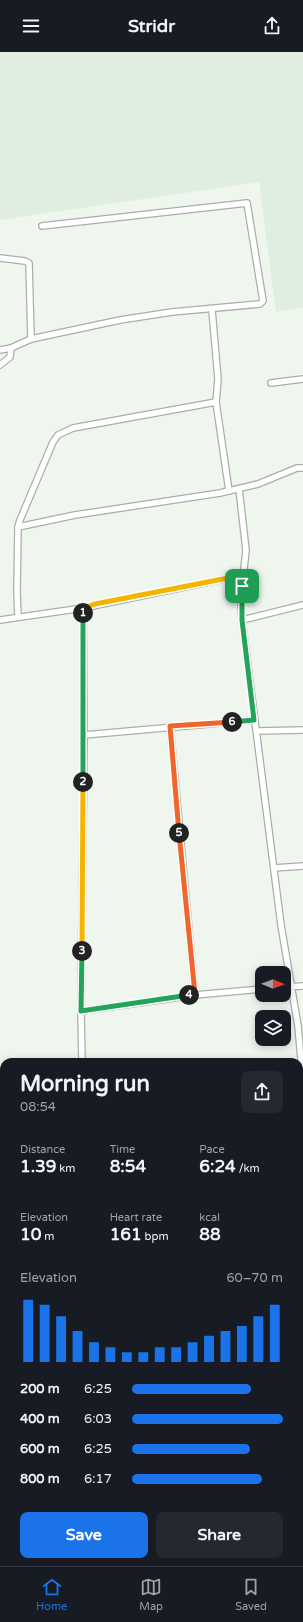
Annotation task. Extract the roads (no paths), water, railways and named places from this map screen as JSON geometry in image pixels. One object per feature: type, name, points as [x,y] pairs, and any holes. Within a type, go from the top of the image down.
[{"type":"street","points":[[0,350],[11,348],[31,339],[120,320],[172,312],[212,310],[260,304],[263,300],[247,203],[42,226]]},
{"type":"street","points":[[0,258],[25,261],[29,264],[31,339]]},
{"type":"street","points":[[212,310],[218,379],[216,402],[229,491]]},
{"type":"street","points":[[0,365],[10,357],[11,348]]},
{"type":"street","points":[[271,383],[303,379]]},
{"type":"street","points":[[18,617],[16,591],[18,527],[52,442],[58,435],[73,428],[216,402]]},
{"type":"street","points":[[18,527],[75,515],[229,491],[303,468]]},
{"type":"street","points":[[238,489],[246,550],[242,586],[242,620],[254,720],[258,732],[281,925],[292,986],[299,1058]]},
{"type":"street","points":[[0,620],[83,608],[228,578],[235,580],[242,586]]},
{"type":"street","points":[[242,620],[303,605]]},
{"type":"street","points":[[82,1058],[81,1011],[84,735],[83,608]]},
{"type":"street","points":[[84,735],[170,726],[254,720]]},
{"type":"street","points":[[170,726],[195,994]]},
{"type":"street","points":[[258,732],[303,730]]},
{"type":"street","points":[[274,868],[303,866]]},
{"type":"street","points":[[292,986],[303,986]]},
{"type":"street","points":[[81,1011],[195,994],[255,990]]}]
